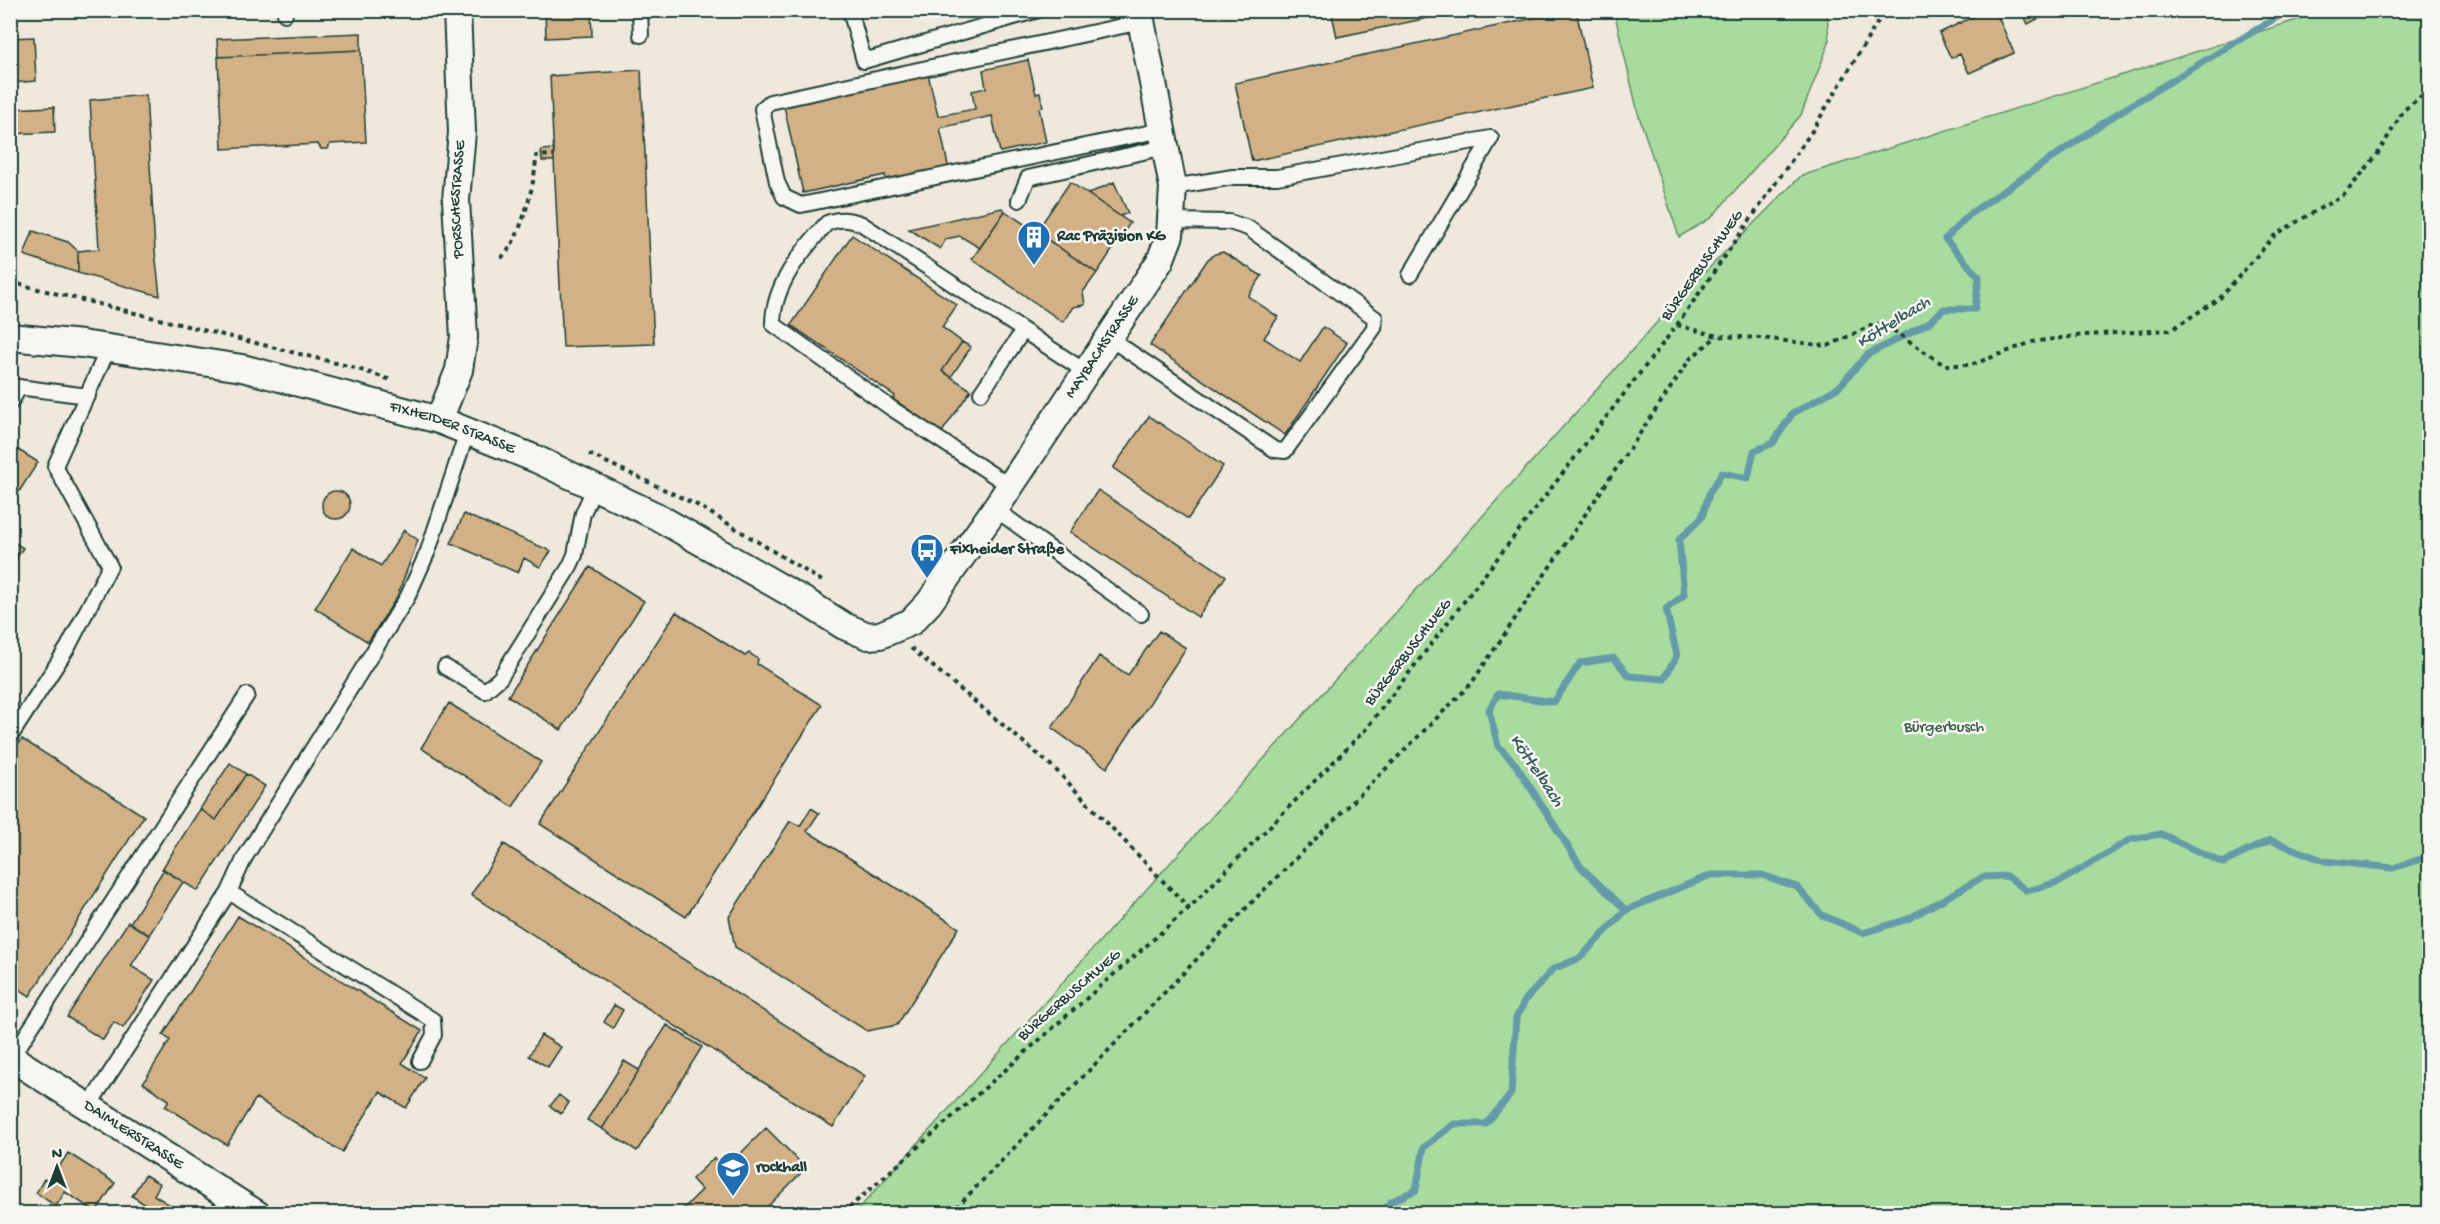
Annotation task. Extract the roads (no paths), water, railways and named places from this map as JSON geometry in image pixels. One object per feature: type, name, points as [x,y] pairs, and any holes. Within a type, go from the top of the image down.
[{"type":"street","name":"PORSCHESTRASSE","points":[[439,420],[459,370],[464,337],[456,200],[462,132],[457,10]]},
{"type":"street","name":"MAYBACHSTRASSE","points":[[891,632],[911,622],[929,603],[995,509],[1160,261],[1170,235],[1173,187],[1140,16]]},
{"type":"street","name":"FIXHEIDER STRASSE","points":[[10,337],[109,348],[242,368],[439,420],[536,459],[656,516],[850,629],[868,636],[891,632]]},
{"type":"street","name":"DAIMLERSTRASSE","points":[[10,1056],[257,1214]]},
{"type":"lane","points":[[640,10],[641,35]]},
{"type":"lane","points":[[850,10],[864,61],[1038,10]]},
{"type":"lane","points":[[1140,16],[770,102],[762,109],[766,130],[777,182],[784,197],[801,205],[1164,138]]},
{"type":"lane","points":[[1019,200],[1028,178],[1164,138]]},
{"type":"lane","points":[[1173,187],[1233,177],[1277,177],[1491,138],[1410,275]]},
{"type":"lane","points":[[1010,486],[900,414],[773,324],[773,309],[785,277],[827,223],[836,219],[851,220],[862,224],[1086,372]]},
{"type":"lane","points":[[1109,338],[1275,450],[1285,451],[1374,328],[1375,318],[1248,228],[1229,222],[1172,221]]},
{"type":"lane","points":[[981,393],[1023,331]]},
{"type":"lane","points":[[10,736],[68,647],[110,566],[55,466],[109,348]]},
{"type":"lane","points":[[10,403],[15,387],[88,396]]},
{"type":"lane","points":[[88,1107],[229,892],[245,857],[408,596],[428,551],[467,432]]},
{"type":"lane","points":[[445,668],[484,692],[500,678],[573,561],[583,513],[595,487]]},
{"type":"lane","points":[[995,509],[1141,614]]},
{"type":"lane","points":[[10,1056],[21,1043],[247,695]]},
{"type":"lane","points":[[229,892],[433,1020],[434,1035],[420,1061]]},
{"type":"waterway","name":"Köttelbach","points":[[1381,1214],[1390,1202],[1416,1190],[1424,1147],[1454,1124],[1486,1124],[1511,1094],[1516,1018],[1526,999],[1553,969],[1580,958],[1626,910],[1581,867],[1516,765],[1498,746],[1489,710],[1498,694],[1554,702],[1580,663],[1614,658],[1629,676],[1664,679],[1677,655],[1666,609],[1684,595],[1679,540],[1702,517],[1709,494],[1722,473],[1748,478],[1754,451],[1773,443],[1792,414],[1839,387],[1867,355],[1928,323],[1944,309],[1975,309],[1979,277],[1945,239],[1971,213],[2118,113],[2289,10]]},
{"type":"waterway","points":[[1626,910],[1711,875],[1762,875],[1797,887],[1822,915],[1863,933],[1908,919],[1983,877],[2007,876],[2027,891],[2061,881],[2131,839],[2161,834],[2223,863],[2270,840],[2325,861],[2393,868],[2430,856]]},
{"type":"place","name":"Rac Präzision KG","points":[[1034,266]]},
{"type":"place","name":"Fixheider Straße","points":[[927,579]]},
{"type":"place","name":"rockhall","points":[[733,1197]]},
{"type":"park label","name":"Bürgerbusch","points":[[1944,728]]}]
